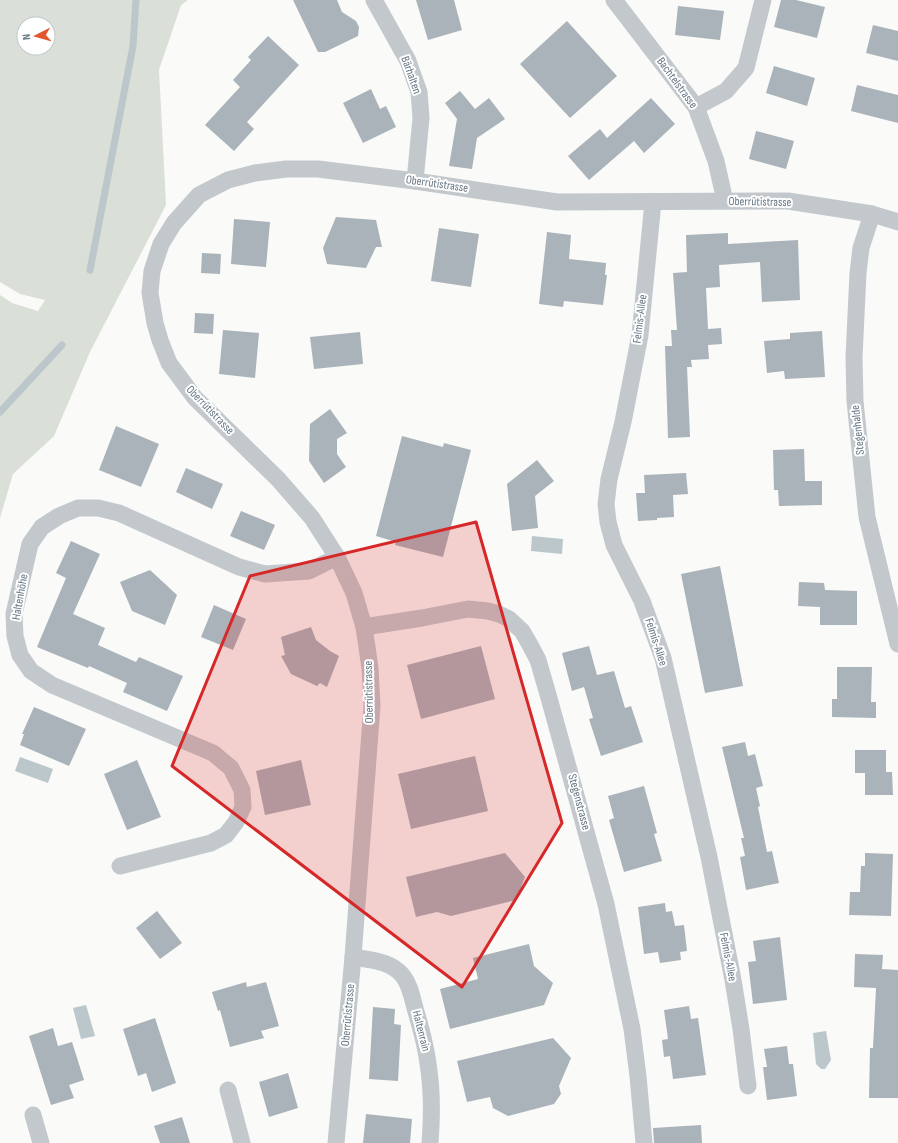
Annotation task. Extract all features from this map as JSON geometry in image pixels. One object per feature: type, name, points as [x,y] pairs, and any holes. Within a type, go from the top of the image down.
[{"type":"street","name":"Bärhalten","points":[[374,0],[408,61],[419,92],[421,118],[415,181]]},
{"type":"street","name":"Bachtelstrasse","points":[[614,0],[696,107],[716,161],[723,192],[723,201]]},
{"type":"street","points":[[696,107],[726,91],[746,68],[763,0]]},
{"type":"street","name":"Oberrütistrasse","points":[[336,1143],[353,957],[372,706],[370,668],[364,627],[354,593],[337,557],[312,518],[278,479],[195,398],[169,363],[155,323],[150,293],[152,271],[161,244],[174,223],[199,195],[228,180],[255,172],[286,169],[318,169],[415,181],[557,202],[788,201],[872,214],[898,222]]},
{"type":"street","name":"Felmis-Allee","points":[[653,202],[640,335],[623,422],[609,479],[606,504],[608,522],[614,545],[642,601],[663,658],[710,864],[739,1015],[748,1086]]},
{"type":"street","name":"Stegenhalde","points":[[872,214],[861,248],[858,273],[854,357],[855,401],[867,517],[898,644]]},
{"type":"street","name":"Haltenhöhe","points":[[120,866],[211,843],[226,835],[236,822],[243,807],[242,790],[231,768],[213,753],[52,685],[31,671],[20,655],[15,636],[14,614],[30,544],[42,527],[59,516],[78,508],[98,508],[120,513],[239,567],[265,574],[309,571],[337,557]]},
{"type":"street","name":"Stegenstrasse","points":[[364,627],[468,609],[488,611],[499,614],[522,631],[538,660],[568,760],[606,904],[632,1029],[644,1143]]},
{"type":"street","name":"Haltenrain","points":[[353,957],[379,961],[397,971],[403,976],[408,984],[419,1021],[428,1064],[432,1121],[430,1143]]},
{"type":"street","points":[[228,1090],[242,1143]]},
{"type":"street","points":[[33,1116],[41,1143]]},
{"type":"highlighted area","points":[[476,522],[562,823],[462,987],[172,766],[250,576]]},
{"type":"shaded area","points":[[0,0],[188,0],[181,5],[159,70],[166,205],[90,352],[54,436],[13,474],[0,518],[0,295],[12,303],[38,311],[45,300],[20,294],[0,282]]},
{"type":"shaded area","points":[[532,536],[563,539],[562,554],[531,551]]},
{"type":"shaded area","points":[[20,757],[53,769],[48,783],[15,771]]},
{"type":"shaded area","points":[[86,1005],[95,1036],[81,1039],[73,1008]]},
{"type":"shaded area","points":[[826,1031],[831,1060],[825,1069],[821,1069],[816,1064],[813,1033]]},
{"type":"building","points":[[293,0],[337,0],[342,12],[356,21],[359,27],[358,36],[325,52],[318,52]]},
{"type":"building","points":[[416,0],[454,0],[462,30],[428,40]]},
{"type":"building","points":[[781,0],[796,0],[825,7],[817,38],[774,27]]},
{"type":"building","points":[[678,6],[724,11],[720,40],[675,35]]},
{"type":"building","points":[[567,21],[617,76],[570,118],[520,64]]},
{"type":"building","points":[[873,25],[898,31],[898,61],[866,53]]},
{"type":"building","points":[[268,36],[299,65],[247,122],[254,129],[234,151],[205,125],[240,87],[233,80],[251,60],[248,57]]},
{"type":"building","points":[[774,66],[815,78],[807,106],[766,93]]},
{"type":"building","points":[[857,85],[898,95],[898,123],[851,111]]},
{"type":"building","points":[[371,89],[380,109],[386,106],[396,127],[363,143],[343,103]]},
{"type":"building","points":[[460,91],[475,109],[489,98],[505,119],[477,138],[472,169],[449,166],[457,119],[445,103]]},
{"type":"building","points":[[651,98],[675,124],[644,153],[634,141],[589,180],[568,156],[600,129],[607,138]]},
{"type":"building","points":[[756,131],[794,141],[786,169],[749,159]]},
{"type":"building","points":[[336,217],[376,220],[382,247],[376,247],[366,268],[327,264],[323,248]]},
{"type":"building","points":[[234,219],[270,222],[266,267],[231,264]]},
{"type":"building","points":[[439,228],[479,234],[471,287],[431,281]]},
{"type":"building","points":[[547,232],[571,235],[569,259],[606,263],[605,275],[607,275],[603,305],[564,301],[563,307],[539,304]]},
{"type":"building","points":[[728,233],[728,244],[798,240],[800,300],[762,302],[760,262],[719,265],[720,287],[706,288],[708,329],[721,328],[722,344],[708,345],[709,359],[691,360],[692,367],[687,367],[690,437],[668,438],[665,346],[672,346],[671,330],[677,330],[673,273],[687,272],[686,235]]},
{"type":"building","points":[[202,253],[221,254],[220,274],[201,273]]},
{"type":"building","points":[[195,313],[214,314],[213,334],[194,333]]},
{"type":"building","points":[[223,330],[259,333],[255,378],[219,374]]},
{"type":"building","points":[[822,331],[825,377],[785,379],[784,371],[767,373],[764,341],[790,339],[790,333]]},
{"type":"building","points":[[360,332],[363,364],[314,369],[310,337]]},
{"type":"building","points":[[330,409],[347,433],[337,439],[337,454],[346,467],[324,483],[309,461],[310,424]]},
{"type":"building","points":[[116,426],[159,444],[141,487],[99,470]]},
{"type":"building","points":[[402,436],[443,447],[444,443],[471,450],[443,557],[395,545],[396,542],[376,536]]},
{"type":"building","points":[[804,449],[805,481],[822,481],[822,505],[779,506],[778,490],[774,490],[773,450]]},
{"type":"building","points":[[537,460],[554,481],[535,496],[538,528],[512,531],[507,484]]},
{"type":"building","points":[[186,468],[223,484],[212,509],[176,492]]},
{"type":"building","points":[[686,473],[688,494],[673,495],[674,517],[638,521],[636,493],[645,493],[644,475]]},
{"type":"building","points":[[241,511],[275,525],[264,550],[230,536]]},
{"type":"building","points":[[71,541],[100,554],[73,614],[105,628],[98,645],[136,662],[139,657],[183,676],[167,711],[123,692],[127,683],[89,666],[88,668],[37,647],[66,578],[56,573]]},
{"type":"building","points":[[720,566],[743,686],[705,693],[681,574]]},
{"type":"building","points":[[150,570],[177,595],[165,625],[132,611],[120,582]]},
{"type":"building","points":[[799,582],[824,583],[825,590],[857,591],[857,625],[820,625],[820,607],[798,606]]},
{"type":"building","points":[[214,605],[246,619],[233,650],[201,637]]},
{"type":"building","points":[[311,627],[316,640],[339,656],[327,687],[320,683],[317,686],[291,674],[281,656],[285,655],[281,637]]},
{"type":"building","points":[[481,646],[495,699],[421,719],[407,665]]},
{"type":"building","points":[[589,646],[597,675],[614,671],[625,708],[631,706],[643,742],[601,756],[589,719],[593,718],[584,687],[572,691],[562,653]]},
{"type":"building","points":[[837,667],[872,667],[871,702],[876,702],[876,718],[832,717],[832,699],[837,699]]},
{"type":"building","points":[[34,707],[86,729],[69,766],[20,745],[24,734],[22,734]]},
{"type":"building","points":[[745,742],[748,756],[755,754],[763,786],[756,788],[760,806],[758,807],[767,852],[772,851],[779,883],[746,890],[740,857],[745,856],[741,838],[744,838],[722,747]]},
{"type":"building","points":[[855,750],[886,750],[886,772],[892,772],[893,795],[865,795],[865,773],[855,773]]},
{"type":"building","points":[[475,756],[488,811],[411,829],[398,774]]},
{"type":"building","points":[[137,760],[161,817],[127,830],[104,774]]},
{"type":"building","points":[[301,760],[311,805],[265,815],[256,771]]},
{"type":"building","points":[[644,786],[657,833],[654,834],[662,861],[624,872],[609,820],[614,818],[608,796]]},
{"type":"building","points":[[505,853],[525,877],[516,900],[451,916],[437,912],[416,917],[406,877]]},
{"type":"building","points":[[865,853],[893,854],[891,916],[849,915],[850,892],[860,892],[861,866],[865,866]]},
{"type":"building","points":[[665,903],[666,912],[672,911],[675,926],[684,925],[687,951],[680,952],[681,960],[660,963],[658,952],[644,954],[638,907]]},
{"type":"building","points":[[157,911],[182,943],[160,959],[136,928]]},
{"type":"building","points":[[780,937],[787,1000],[753,1004],[748,962],[756,961],[753,941]]},
{"type":"building","points":[[529,944],[534,966],[553,983],[544,1005],[450,1029],[440,989],[478,979],[473,958]]},
{"type":"building","points":[[855,954],[883,955],[882,969],[898,970],[898,1098],[869,1098],[870,1048],[873,1048],[876,988],[854,987]]},
{"type":"building","points":[[246,982],[247,987],[266,982],[279,1026],[261,1031],[264,1038],[230,1047],[220,1010],[218,1011],[212,992]]},
{"type":"building","points":[[689,1006],[691,1019],[698,1018],[706,1075],[673,1079],[670,1056],[664,1057],[662,1040],[668,1039],[664,1010]]},
{"type":"building","points":[[373,1007],[395,1009],[394,1024],[401,1025],[398,1081],[369,1079]]},
{"type":"building","points":[[155,1018],[176,1083],[152,1092],[146,1073],[138,1076],[123,1029]]},
{"type":"building","points":[[53,1028],[58,1046],[72,1042],[84,1080],[69,1085],[74,1098],[51,1105],[29,1036]]},
{"type":"building","points":[[553,1038],[571,1058],[559,1086],[561,1094],[554,1104],[508,1116],[493,1108],[490,1097],[467,1102],[457,1061]]},
{"type":"building","points":[[787,1046],[789,1064],[793,1064],[797,1096],[767,1100],[763,1067],[767,1067],[764,1049]]},
{"type":"building","points":[[288,1073],[298,1108],[269,1117],[259,1082]]},
{"type":"building","points":[[366,1114],[412,1119],[410,1143],[363,1143]]},
{"type":"building","points":[[182,1117],[190,1143],[160,1143],[154,1126]]},
{"type":"building","points":[[701,1125],[702,1143],[654,1143],[653,1128]]},
{"type":"waterway","points":[[90,270],[133,46],[136,0]]},
{"type":"waterway","points":[[0,412],[62,345]]}]
